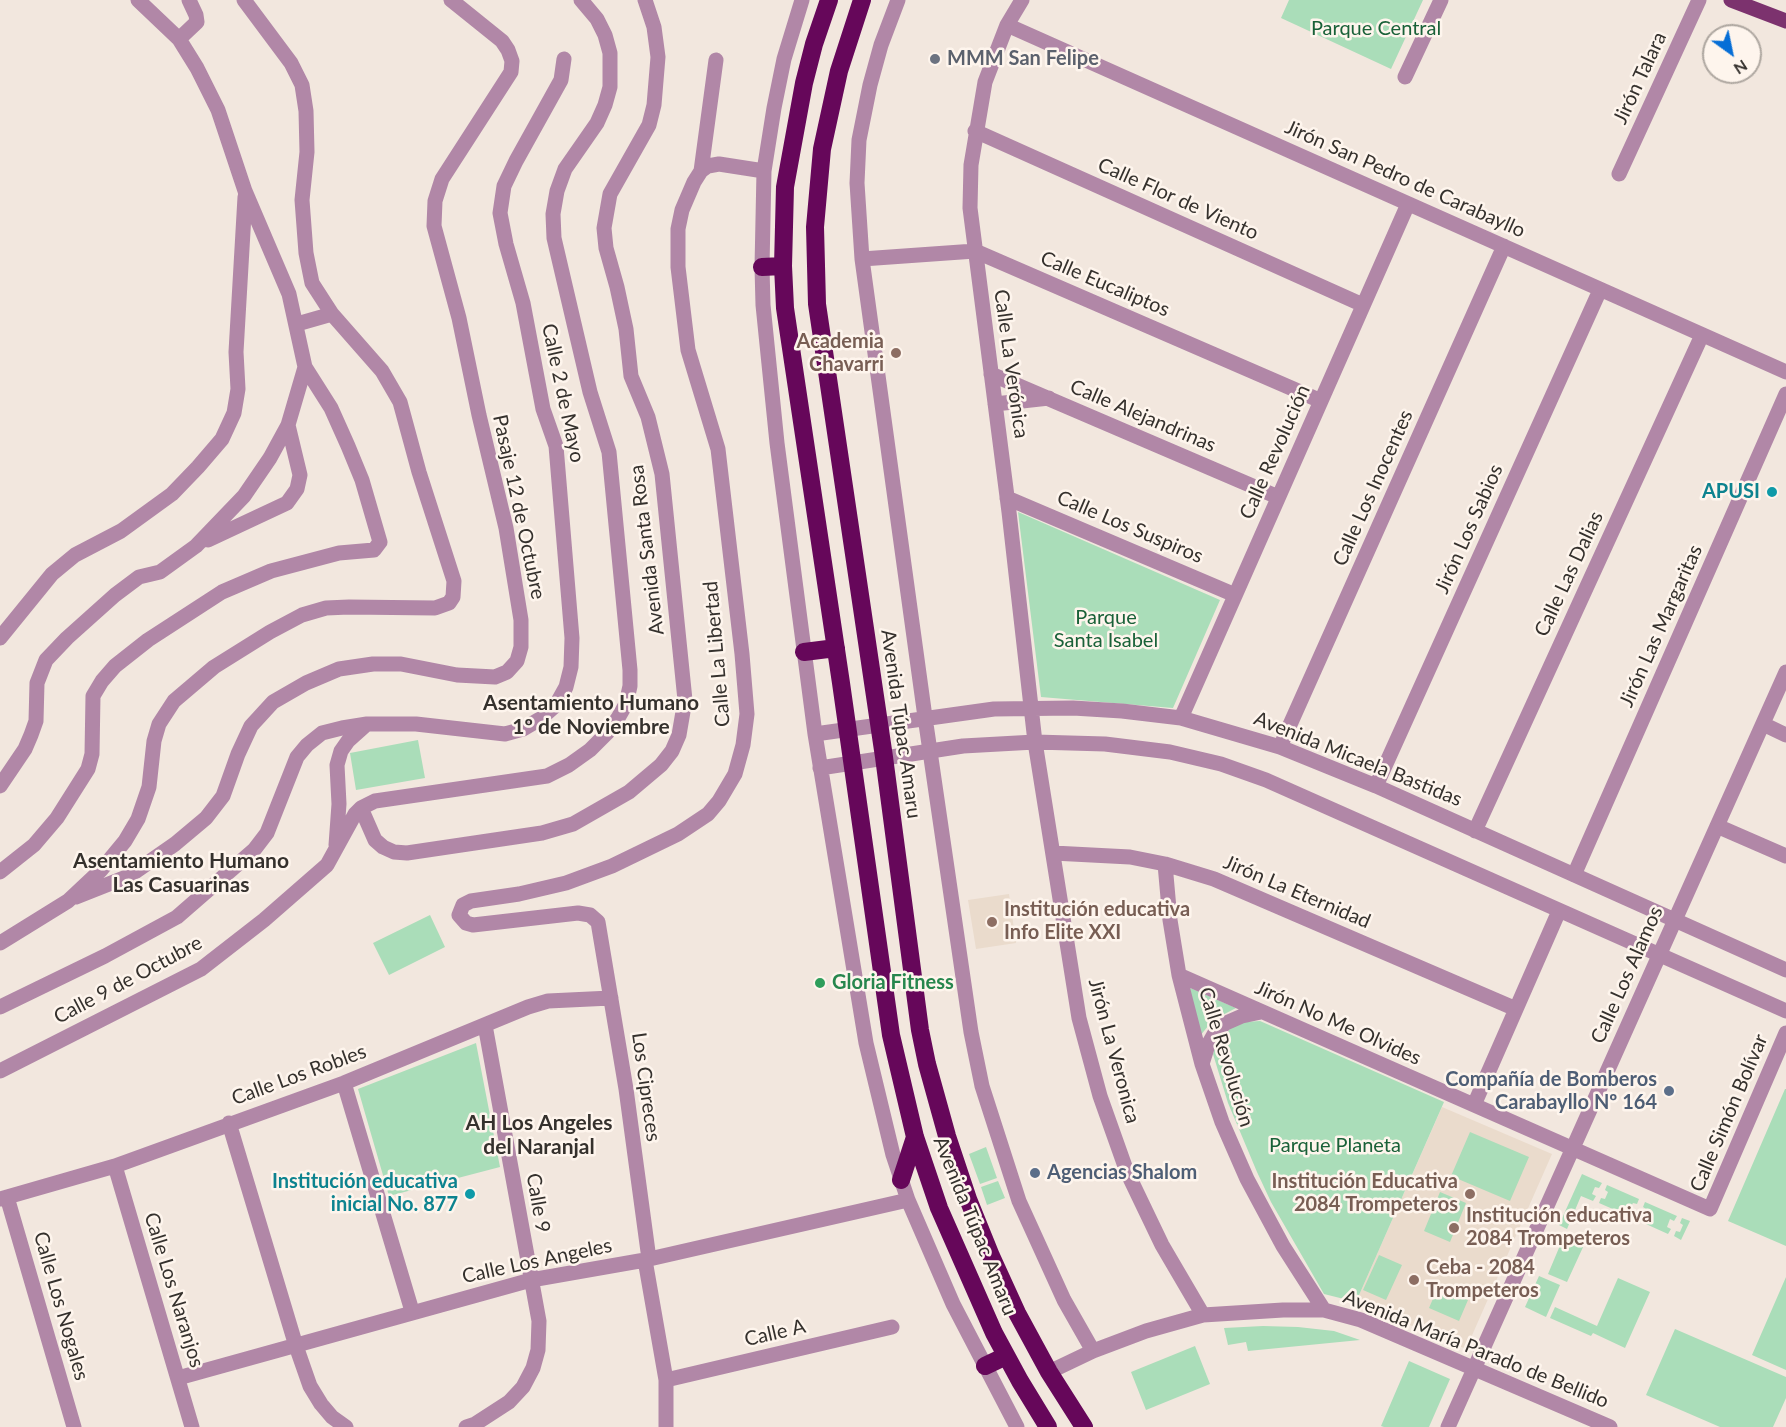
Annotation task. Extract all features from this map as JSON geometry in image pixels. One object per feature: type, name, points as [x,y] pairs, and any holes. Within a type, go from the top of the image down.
[{"type":"highway","name":"Avenida Túpac Amaru","points":[[829,0],[804,83],[790,152],[783,218],[785,308],[891,1035],[915,1137],[939,1208],[1006,1356],[1048,1427]]},
{"type":"highway","name":"Avenida Túpac Amaru","points":[[862,0],[839,71],[822,149],[815,227],[815,265],[820,332],[884,758],[920,1030],[936,1097],[968,1199],[991,1256],[1017,1313],[1049,1372],[1084,1427]]},
{"type":"highway","points":[[762,267],[783,266]]},
{"type":"highway","points":[[804,651],[836,648]]},
{"type":"highway","points":[[902,1180],[915,1137]]},
{"type":"highway","points":[[985,1366],[1006,1356]]},
{"type":"main road","points":[[1731,0],[1786,21]]},
{"type":"street","points":[[0,872],[34,845],[57,818],[88,769],[92,754],[93,696],[115,666],[148,640],[222,592],[282,568],[339,553],[374,550],[380,542],[362,480],[348,446],[331,408],[305,367],[289,294],[245,191],[218,110],[197,68],[179,39],[138,0]]},
{"type":"street","points":[[179,39],[197,22],[189,0]]},
{"type":"street","points":[[0,943],[68,901],[101,870],[125,841],[138,819],[149,787],[154,741],[159,724],[174,701],[214,667],[302,615],[338,607],[435,608],[449,603],[453,597],[454,581],[419,472],[400,402],[382,371],[332,314],[312,283],[306,252],[302,200],[307,152],[306,111],[302,85],[291,63],[244,0]]},
{"type":"street","name":"Pasaje 12 de Octubre","points":[[68,901],[129,876],[175,844],[206,818],[223,796],[251,726],[273,702],[306,683],[339,669],[373,664],[401,664],[457,675],[495,677],[507,672],[517,662],[521,647],[520,620],[506,528],[459,318],[435,226],[435,201],[442,178],[511,72],[512,61],[502,41],[451,0]]},
{"type":"street","points":[[361,808],[375,801],[547,776],[569,765],[590,750],[613,726],[626,704],[630,686],[630,670],[609,452],[590,392],[554,238],[553,214],[557,192],[565,169],[601,114],[610,87],[610,53],[605,35],[597,19],[581,0]]},
{"type":"street","name":"Avenida Santa Rosa","points":[[361,808],[375,840],[394,852],[407,853],[542,833],[573,824],[629,792],[661,765],[672,751],[679,735],[685,700],[662,474],[648,417],[631,376],[626,329],[606,248],[604,228],[610,194],[649,125],[654,105],[658,57],[654,27],[645,0]]},
{"type":"street","name":"Avenida Túpac Amaru","points":[[898,0],[881,45],[870,86],[860,140],[857,183],[862,259],[925,717],[971,1032],[982,1086],[1019,1201],[1064,1300],[1093,1352]]},
{"type":"street","name":"Calle La Verónica","points":[[1022,0],[1007,25],[985,82],[970,165],[970,208],[1035,742]]},
{"type":"street","points":[[1405,77],[1441,0]]},
{"type":"street","name":"Jirón Talara","points":[[1619,174],[1698,0]]},
{"type":"street","points":[[822,20],[797,3],[774,108],[764,171],[762,267],[763,305],[777,443],[815,734],[866,1043],[877,1094],[902,1180],[908,1200],[953,1304],[1017,1427]]},
{"type":"street","name":"Jirón San Pedro de Carabayllo","points":[[1007,25],[1786,372]]},
{"type":"street","name":"Calle 2 de Mayo","points":[[0,1007],[105,956],[177,917],[254,849],[267,832],[297,757],[322,733],[367,724],[416,724],[505,734],[523,729],[540,719],[556,705],[566,687],[571,667],[572,638],[556,446],[543,409],[523,303],[506,244],[500,213],[504,186],[561,80],[564,59]]},
{"type":"street","points":[[701,171],[716,60]]},
{"type":"street","name":"Calle Flor de Viento","points":[[975,131],[1363,304]]},
{"type":"street","points":[[701,171],[708,166],[719,164],[764,171]]},
{"type":"street","name":"Calle La Libertad","points":[[598,922],[590,915],[578,914],[473,925],[466,923],[459,915],[463,905],[471,901],[566,884],[612,866],[678,834],[708,814],[719,801],[735,774],[743,745],[747,714],[742,654],[718,449],[688,350],[678,267],[678,229],[682,210],[701,171]]},
{"type":"street","points":[[0,638],[52,574],[75,555],[121,531],[172,494],[222,439],[234,413],[238,389],[236,352],[245,191]]},
{"type":"street","name":"Calle Revolución","points":[[1181,718],[1408,204]]},
{"type":"street","name":"Calle Los Inocentes","points":[[1280,747],[1504,246]]},
{"type":"street","name":"Calle Eucaliptos","points":[[862,259],[975,251],[1321,400]]},
{"type":"street","name":"Jirón Los Sabios","points":[[1376,786],[1600,291]]},
{"type":"street","points":[[297,324],[332,314]]},
{"type":"street","name":"Calle Las Dalias","points":[[1475,831],[1701,335]]},
{"type":"street","points":[[0,786],[25,749],[31,735],[36,721],[37,683],[46,660],[115,595],[140,577],[160,572],[195,546],[244,496],[270,458],[288,425],[305,367]]},
{"type":"street","name":"Calle Alejandrinas","points":[[991,374],[1278,497]]},
{"type":"street","name":"Jirón Las Margaritas","points":[[1575,875],[1786,394]]},
{"type":"street","points":[[995,404],[1050,398]]},
{"type":"street","points":[[195,546],[287,503],[297,489],[300,475],[288,425]]},
{"type":"street","name":"Calle Los Suspiros","points":[[1007,498],[1235,596]]},
{"type":"street","name":"Calle Los Alamos","points":[[1448,1427],[1786,672]]},
{"type":"street","name":"Avenida Micaela Bastidas","points":[[815,734],[925,717],[1031,707],[1122,711],[1181,718],[1280,747],[1376,786],[1786,970]]},
{"type":"street","points":[[336,848],[339,804],[337,765],[341,751],[348,741],[367,724]]},
{"type":"street","points":[[1763,724],[1786,735]]},
{"type":"street","points":[[820,768],[931,751],[998,743],[1035,742],[1105,744],[1170,752],[1221,764],[1266,780],[1786,1011]]},
{"type":"street","name":"Jirón La Veronica","points":[[1035,742],[1079,1018],[1100,1096],[1127,1172],[1162,1245],[1203,1315]]},
{"type":"street","name":"Calle 9 de Octubre","points":[[0,1071],[201,969],[264,920],[327,865],[361,808]]},
{"type":"street","points":[[1717,826],[1786,856]]},
{"type":"street","name":"Jirón La Eternidad","points":[[1053,853],[1130,857],[1165,864],[1214,879],[1516,1009]]},
{"type":"street","name":"Calle Revolución","points":[[1165,864],[1170,920],[1179,975],[1202,1064],[1222,1122],[1247,1179],[1283,1246],[1324,1310]]},
{"type":"street","points":[[1474,1105],[1559,911]]},
{"type":"street","name":"Los Cipreces","points":[[598,922],[666,1380],[666,1427]]},
{"type":"street","name":"Jirón No Me Olvides","points":[[1179,975],[1710,1209]]},
{"type":"street","name":"Calle Los Robles","points":[[4,1198],[115,1166],[344,1083],[484,1025],[549,1001],[611,998]]},
{"type":"street","points":[[1202,1064],[1208,1045],[1216,1031],[1226,1023],[1242,1016],[1261,1012]]},
{"type":"street","name":"Calle 9","points":[[472,1426],[509,1402],[523,1387],[533,1368],[538,1350],[539,1321],[484,1025]]},
{"type":"street","name":"Calle Simón Bolívar","points":[[1710,1209],[1786,1032]]},
{"type":"street","points":[[344,1083],[412,1311]]},
{"type":"street","points":[[229,1123],[310,1386],[332,1417],[346,1427]]},
{"type":"street","name":"Calle Los Naranjos","points":[[115,1166],[192,1427]]},
{"type":"street","name":"Calle Los Nogales","points":[[4,1198],[74,1427]]},
{"type":"street","name":"Calle Los Angeles","points":[[178,1378],[412,1311],[531,1280],[647,1259],[908,1200]]},
{"type":"street","name":"Avenida María Parado de Bellido","points":[[1049,1372],[1146,1331],[1203,1315],[1324,1310],[1361,1320],[1610,1427]]},
{"type":"street","name":"Calle A","points":[[666,1380],[892,1328]]},
{"type":"shaded area","name":"Institución educativa Info Elite XXI","points":[[1009,894],[1016,943],[976,949],[968,900]]},
{"type":"shaded area","name":"Institución educativa 2084 Trompeteros","points":[[1442,1107],[1552,1154],[1466,1349],[1356,1302]]},
{"type":"green space","name":"Parque Central","points":[[1289,0],[1423,0],[1391,69],[1281,18]]},
{"type":"green space","name":"Parque Santa Isabel","points":[[1018,512],[1220,600],[1173,708],[1041,697]]},
{"type":"green space","points":[[418,740],[425,778],[356,790],[350,753]]},
{"type":"green space","points":[[430,915],[445,947],[389,975],[373,943]]},
{"type":"green space","points":[[1186,986],[1236,1008],[1213,1020],[1200,1036]]},
{"type":"green space","name":"Parque Planeta","points":[[1260,1021],[1444,1102],[1356,1302],[1324,1294],[1271,1202],[1228,1103],[1213,1054],[1217,1042],[1231,1028],[1244,1022]]},
{"type":"green space","points":[[476,1043],[500,1167],[389,1196],[358,1089]]},
{"type":"green space","points":[[1786,1089],[1786,1246],[1728,1221]]},
{"type":"green space","points":[[1470,1132],[1529,1157],[1510,1201],[1451,1176]]},
{"type":"green space","points":[[986,1147],[997,1178],[980,1184],[969,1154]]},
{"type":"green space","points":[[1582,1174],[1602,1183],[1599,1188],[1595,1187],[1592,1194],[1596,1196],[1593,1201],[1581,1196],[1567,1229],[1559,1225]]},
{"type":"green space","points":[[998,1181],[1005,1198],[987,1205],[981,1187]]},
{"type":"green space","points":[[1607,1185],[1639,1199],[1637,1204],[1633,1203],[1629,1210],[1633,1212],[1631,1217],[1599,1203],[1601,1198],[1605,1199],[1608,1192],[1605,1190]]},
{"type":"green space","points":[[1440,1192],[1466,1203],[1450,1242],[1424,1231]]},
{"type":"green space","points":[[1645,1202],[1677,1216],[1674,1221],[1670,1219],[1667,1227],[1671,1229],[1668,1234],[1637,1220],[1639,1215],[1643,1216],[1646,1209],[1643,1207]]},
{"type":"green space","points":[[1682,1218],[1690,1221],[1681,1240],[1674,1236],[1676,1231],[1680,1232],[1683,1225],[1680,1223]]},
{"type":"green space","points":[[1564,1236],[1584,1245],[1567,1282],[1548,1274]]},
{"type":"green space","points":[[1379,1255],[1402,1265],[1386,1300],[1363,1290]]},
{"type":"green space","points":[[1539,1276],[1560,1285],[1546,1317],[1525,1307]]},
{"type":"green space","points":[[1786,1277],[1786,1370],[1752,1355]]},
{"type":"green space","points":[[1618,1278],[1650,1292],[1625,1348],[1593,1333],[1591,1336],[1550,1318],[1555,1307],[1597,1326]]},
{"type":"green space","points":[[1438,1287],[1468,1300],[1459,1321],[1429,1308]]},
{"type":"green space","points":[[1263,1326],[1334,1331],[1360,1340],[1248,1351],[1246,1342],[1228,1345],[1224,1328]]},
{"type":"green space","points":[[1675,1329],[1786,1377],[1786,1398],[1773,1427],[1720,1427],[1646,1395]]},
{"type":"green space","points":[[1195,1346],[1210,1384],[1146,1410],[1131,1372]]},
{"type":"green space","points":[[1409,1361],[1450,1379],[1429,1427],[1381,1426]]},
{"type":"place","name":"MMM San Felipe","points":[[935,59]]},
{"type":"place","name":"Academia Chavarri","points":[[896,353]]},
{"type":"place","name":"APUSI","points":[[1772,492]]},
{"type":"place","name":"Institución educativa Info Elite XXI","points":[[992,922]]},
{"type":"place","name":"Gloria Fitness","points":[[820,983]]},
{"type":"place","name":"Compañía de Bomberos Carabayllo Nº 164","points":[[1669,1091]]},
{"type":"place","name":"Agencias Shalom","points":[[1035,1173]]},
{"type":"place","name":"Institución educativa inicial No. 877","points":[[470,1194]]},
{"type":"place","name":"Institución Educativa 2084 Trompeteros","points":[[1470,1194]]},
{"type":"place","name":"Institución educativa 2084 Trompeteros","points":[[1454,1228]]},
{"type":"place","name":"Ceba - 2084 Trompeteros","points":[[1414,1280]]},
{"type":"district","name":"Asentamiento Humano 1º de Noviembre","points":[[591,715]]},
{"type":"district","name":"Asentamiento Humano Las Casuarinas","points":[[181,873]]},
{"type":"district","name":"AH Los Angeles del Naranjal","points":[[539,1135]]}]
